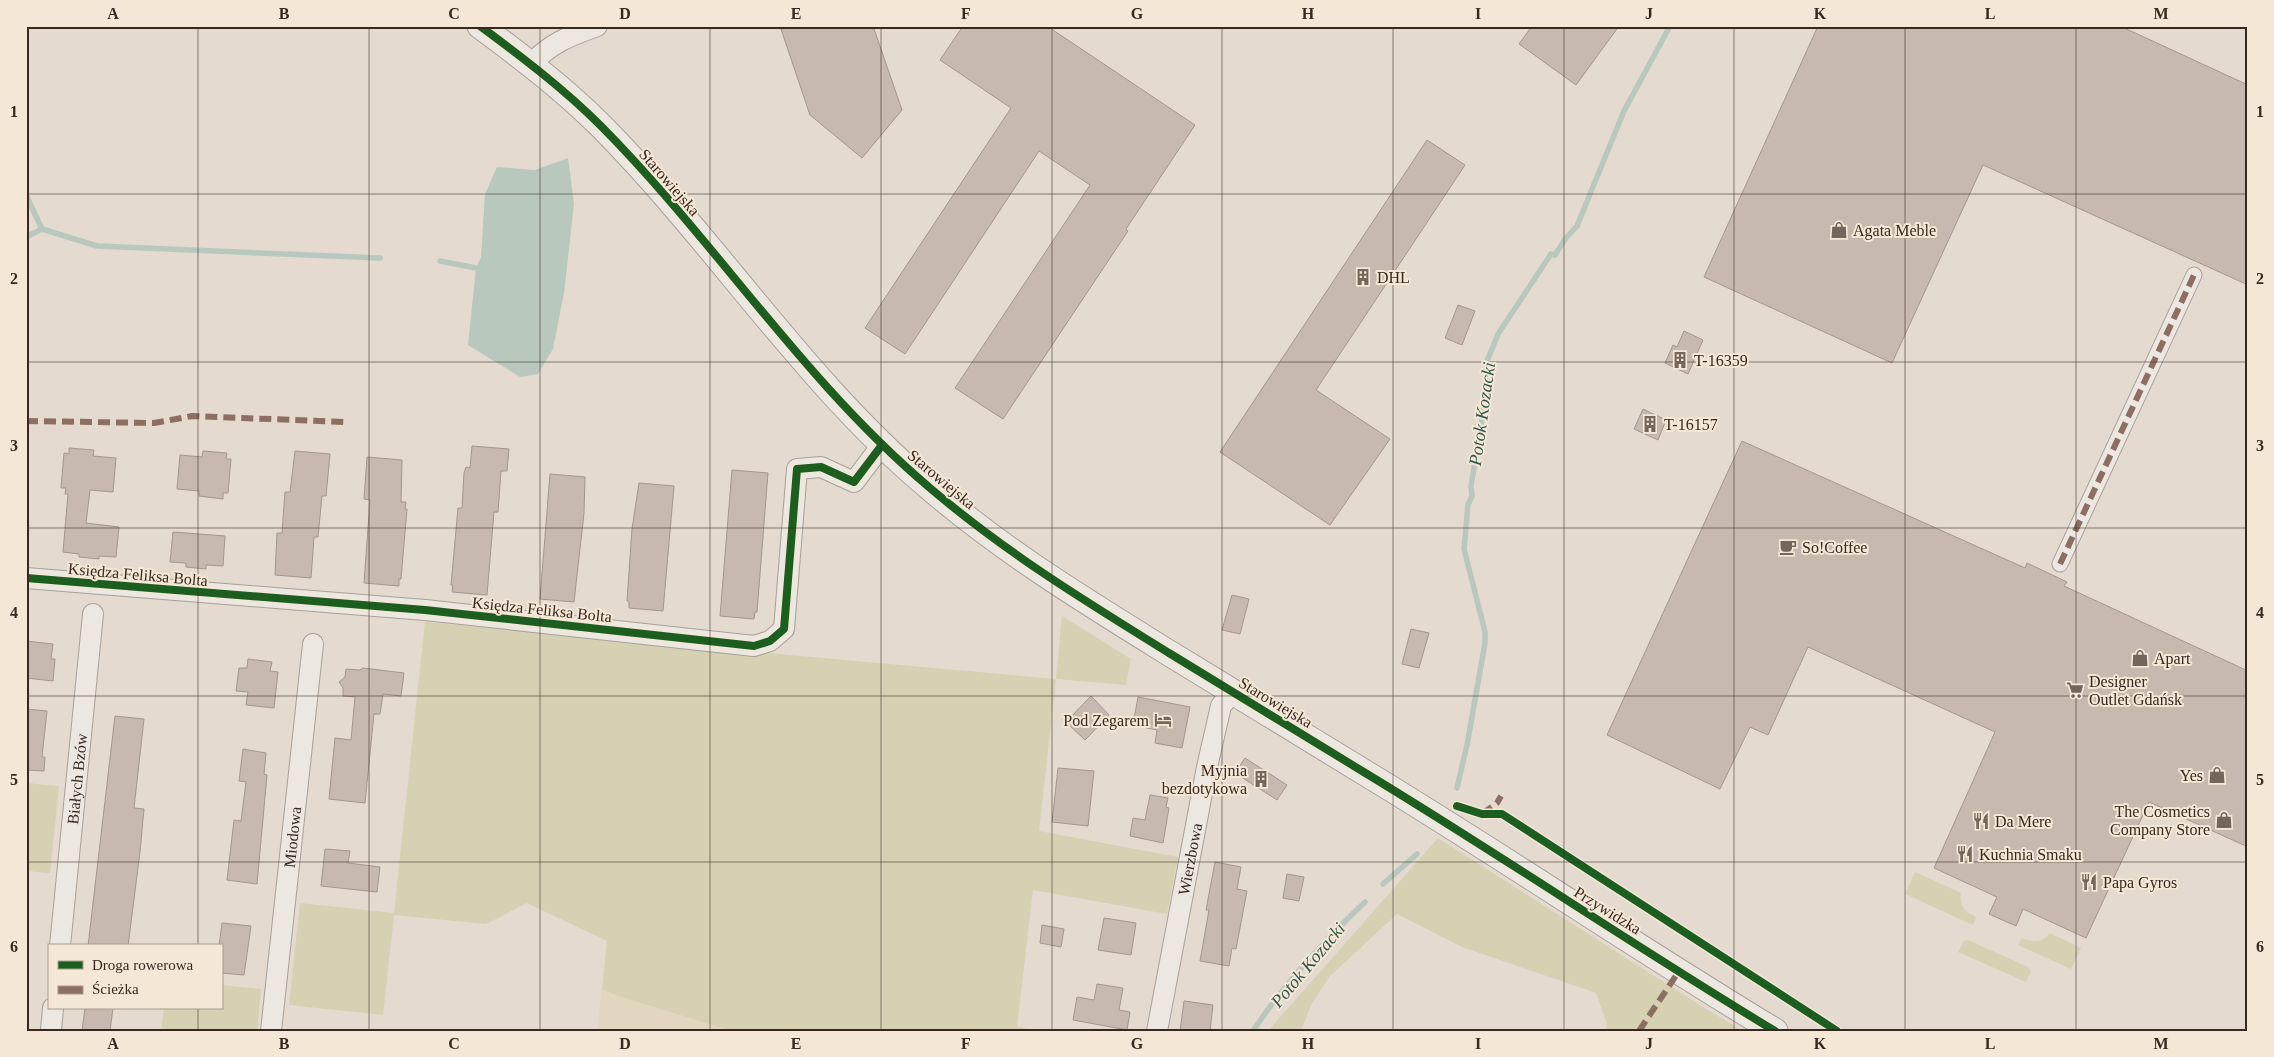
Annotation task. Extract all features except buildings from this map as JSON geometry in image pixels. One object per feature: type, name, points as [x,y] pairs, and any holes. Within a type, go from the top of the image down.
[{"type":"street","name":"Starowiejska","points":[[480,26],[531,64],[579,105],[625,151],[838,402],[929,488],[1009,552],[1232,692],[1427,811]]},
{"type":"street","points":[[531,64],[544,50],[559,40],[597,26]]},
{"type":"street","points":[[2060,564],[2194,275]]},
{"type":"street","name":"Księdza Feliksa Bolta","points":[[26,578],[425,610],[754,646],[770,640],[784,629],[797,469],[821,467],[854,482],[882,445]]},
{"type":"street","name":"Białych Bzów","points":[[60,944],[93,614]]},
{"type":"street","name":"Miodowa","points":[[271,1031],[313,644]]},
{"type":"street","name":"Wierzbowa","points":[[1157,1031],[1207,767],[1221,706],[1232,692]]},
{"type":"street","name":"Przywidzka","points":[[1427,811],[1774,1031]]},
{"type":"street","points":[[51,1031],[53,1010]]},
{"type":"shaded area","points":[[568,158],[574,204],[564,293],[553,349],[538,374],[520,377],[468,345],[476,268],[481,257],[485,194],[497,167],[535,170]]},
{"type":"shaded area","points":[[1062,616],[1131,659],[1126,685],[1056,679]]},
{"type":"shaded area","points":[[425,622],[1056,679],[1039,831],[1178,857],[1167,914],[1033,890],[1017,1027],[1042,1031],[732,1031],[615,995],[602,989],[607,941],[527,903],[486,924],[394,915],[383,1015],[289,1005],[300,903],[394,913]]},
{"type":"shaded area","points":[[26,783],[59,786],[50,873],[26,871]]},
{"type":"shaded area","points":[[1438,838],[1743,1031],[1605,1031],[1607,1024],[1596,993],[1462,947],[1397,914],[1330,976],[1311,1005],[1301,1031],[1268,1031]]},
{"type":"shaded area","points":[[1915,872],[1961,893],[1962,905],[1969,913],[1976,917],[1973,925],[1905,894]]},
{"type":"shaded area","points":[[2050,933],[2081,948],[2071,969],[2018,945],[2022,938],[2037,941],[2047,937]]},
{"type":"shaded area","points":[[1968,940],[2028,967],[2031,971],[2026,982],[1958,952],[1964,941]]},
{"type":"shaded area","points":[[222,985],[261,989],[257,1031],[161,1031],[164,1010],[222,1010]]},
{"type":"shaded area","points":[[602,989],[615,995],[732,1031],[597,1031]]},
{"type":"waterway","name":"Potok Kozacki","points":[[1457,788],[1467,745],[1485,643],[1485,632],[1464,549],[1468,505],[1472,496],[1471,486],[1486,395],[1487,361],[1498,334],[1551,254],[1555,255],[1566,238],[1577,226],[1624,111],[1670,26]]},
{"type":"waterway","points":[[26,195],[42,229]]},
{"type":"waterway","points":[[26,237],[42,229],[97,246],[380,258]]},
{"type":"waterway","points":[[440,261],[476,268]]},
{"type":"waterway","name":"Potok Kozacki","points":[[1383,884],[1417,854]]},
{"type":"waterway","name":"Potok Kozacki","points":[[1253,1031],[1278,996],[1305,964],[1365,902]]},
{"type":"marked path","points":[[2060,564],[2194,275]]},
{"type":"marked path","points":[[26,421],[154,423],[192,416],[345,422]]},
{"type":"marked path","points":[[1482,814],[1497,803],[1501,796]]},
{"type":"marked path","points":[[1639,1031],[1679,971]]},
{"type":"cycle path","points":[[480,26],[558,86],[601,126],[684,217],[801,358],[842,403],[884,447],[958,511],[1016,555],[1107,614],[1418,805],[1672,968],[1775,1031]]},
{"type":"cycle path","points":[[26,578],[425,610],[754,646],[770,641],[784,629],[797,469],[821,467],[854,482],[882,445]]},
{"type":"cycle path","points":[[1457,806],[1482,814],[1502,814],[1837,1031]]},
{"type":"place","name":"Agata Meble","points":[[1839,230]]},
{"type":"place","name":"DHL","points":[[1363,277]]},
{"type":"place","name":"T-16359","points":[[1680,360]]},
{"type":"place","name":"T-16157","points":[[1650,424]]},
{"type":"place","name":"So!Coffee","points":[[1788,547]]},
{"type":"place","name":"Apart","points":[[2140,658]]},
{"type":"place","name":"Designer Outlet Gdańsk","points":[[2075,690]]},
{"type":"place","name":"Pod Zegarem","points":[[1163,720]]},
{"type":"place","name":"Yes","points":[[2217,775]]},
{"type":"place","name":"Myjnia bezdotykowa","points":[[1261,779]]},
{"type":"place","name":"The Cosmetics Company Store","points":[[2224,820]]},
{"type":"place","name":"Da Mere","points":[[1981,821]]},
{"type":"place","name":"Kuchnia Smaku","points":[[1965,854]]},
{"type":"place","name":"Papa Gyros","points":[[2089,882]]}]
